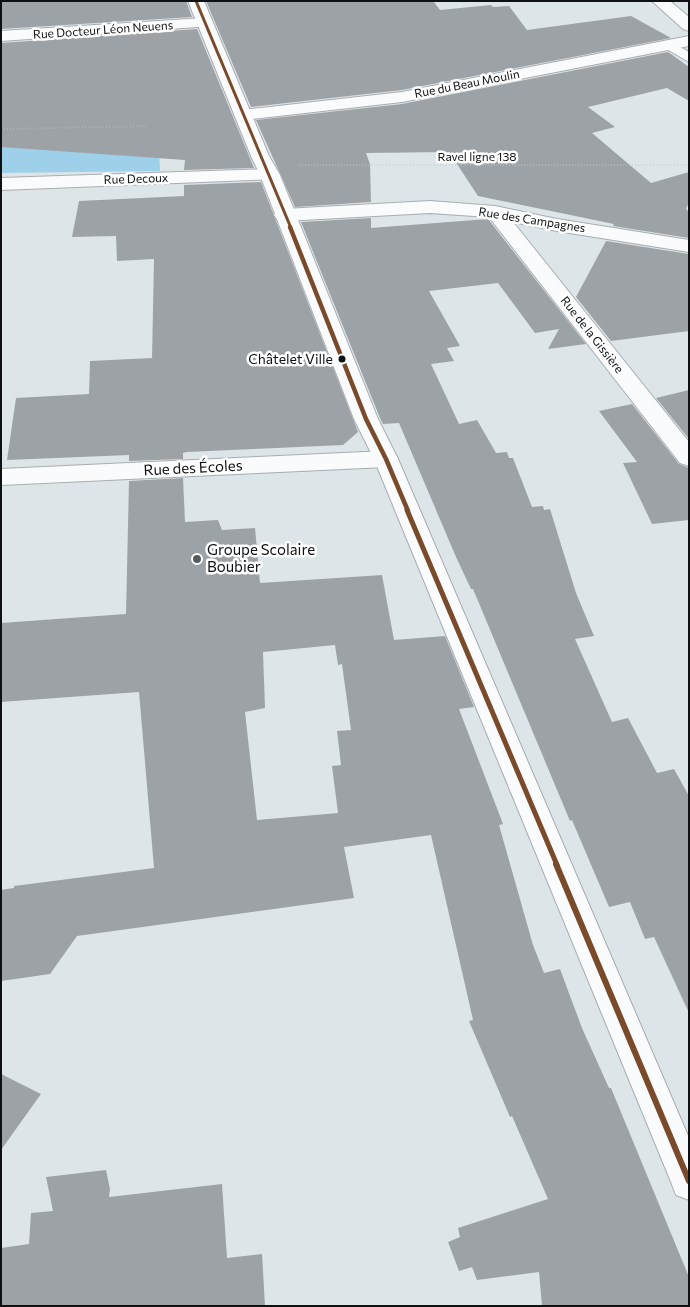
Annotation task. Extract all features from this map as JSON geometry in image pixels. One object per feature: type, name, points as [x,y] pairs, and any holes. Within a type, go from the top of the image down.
[{"type":"street","points":[[196,1],[267,170],[366,419],[386,459],[689,1182]]},
{"type":"street","points":[[660,1],[689,26]]},
{"type":"street","name":"Rue Docteur Léon Neuens","points":[[1,36],[205,23]]},
{"type":"street","name":"Rue du Beau Moulin","points":[[243,115],[402,97],[689,41]]},
{"type":"street","name":"Rue Decoux","points":[[1,184],[267,170]]},
{"type":"street","name":"Rue des Campagnes","points":[[284,214],[430,207],[495,212],[689,246]]},
{"type":"street","name":"Rue de la Gissière","points":[[495,212],[689,458]]},
{"type":"street","name":"Rue des Écoles","points":[[1,477],[386,459]]},
{"type":"lane","points":[[669,45],[689,58]]},
{"type":"path","points":[[1,129],[146,126]]},
{"type":"path","name":"Ravel ligne 138","points":[[267,170],[689,165]]},
{"type":"shaded area","points":[[1,146],[159,150],[160,171],[1,173]]},
{"type":"building","points":[[1,1],[186,1],[192,17],[1,29]]},
{"type":"building","points":[[206,1],[433,1],[440,10],[491,5],[493,7],[509,6],[527,30],[631,16],[671,38],[402,90],[251,107]]},
{"type":"building","points":[[197,29],[254,168],[184,170],[185,160],[1,147],[1,43]]},
{"type":"building","points":[[668,52],[689,67],[689,101],[667,88],[588,107],[615,127],[592,133],[651,183],[689,172],[689,202],[686,209],[689,212],[689,238],[613,226],[614,224],[478,196],[449,152],[366,153],[370,164],[371,202],[295,207],[256,120],[402,104]]},
{"type":"building","points":[[261,182],[358,432],[343,445],[187,452],[183,453],[183,459],[129,461],[129,455],[7,460],[16,398],[89,394],[90,361],[152,358],[154,259],[117,261],[116,236],[72,237],[79,201],[184,196],[184,185]]},
{"type":"building","points":[[371,218],[371,228],[488,219],[586,344],[548,349],[559,329],[535,333],[498,283],[429,291],[460,346],[447,348],[454,361],[431,364],[459,424],[477,420],[496,453],[507,452],[509,458],[513,458],[532,507],[543,506],[544,510],[550,509],[576,593],[594,636],[575,639],[612,722],[628,718],[657,773],[674,769],[689,796],[689,1013],[654,937],[645,939],[630,902],[609,907],[572,820],[570,821],[473,589],[471,589],[456,557],[399,423],[383,424],[380,418],[301,222]]},
{"type":"building","points":[[606,241],[689,254],[689,331],[611,341],[576,297]]},
{"type":"building","points":[[689,390],[689,439],[656,398]]},
{"type":"building","points":[[632,404],[679,464],[689,468],[689,520],[652,524],[623,463],[637,462],[599,411]]},
{"type":"building","points":[[183,478],[185,522],[218,520],[222,530],[255,528],[260,583],[382,575],[394,640],[445,636],[474,707],[459,709],[503,824],[499,825],[533,945],[544,973],[560,969],[582,1028],[609,1088],[611,1088],[689,1277],[689,1306],[542,1306],[539,1272],[477,1280],[472,1267],[459,1271],[448,1242],[460,1237],[458,1228],[548,1199],[469,1021],[473,1020],[431,835],[344,847],[354,898],[77,936],[50,974],[1,981],[1,890],[14,888],[14,886],[154,868],[139,692],[1,702],[1,623],[126,614],[129,481]],"holes":[[[335,645],[338,665],[342,664],[351,730],[337,731],[341,765],[332,766],[338,813],[257,820],[245,712],[265,708],[263,652]]]},
{"type":"building","points":[[1,1074],[41,1094],[1,1150]]},
{"type":"building","points":[[106,1170],[110,1189],[109,1197],[222,1184],[227,1258],[262,1254],[265,1306],[1,1306],[1,1248],[29,1244],[31,1213],[53,1211],[46,1177]]},
{"type":"transit line","points":[[196,1],[260,156],[270,175],[366,419],[386,459],[689,1181]]},
{"type":"place","name":"Châtelet Ville","points":[[342,359]]},
{"type":"place","name":"Groupe Scolaire Boubier","points":[[197,559]]}]
